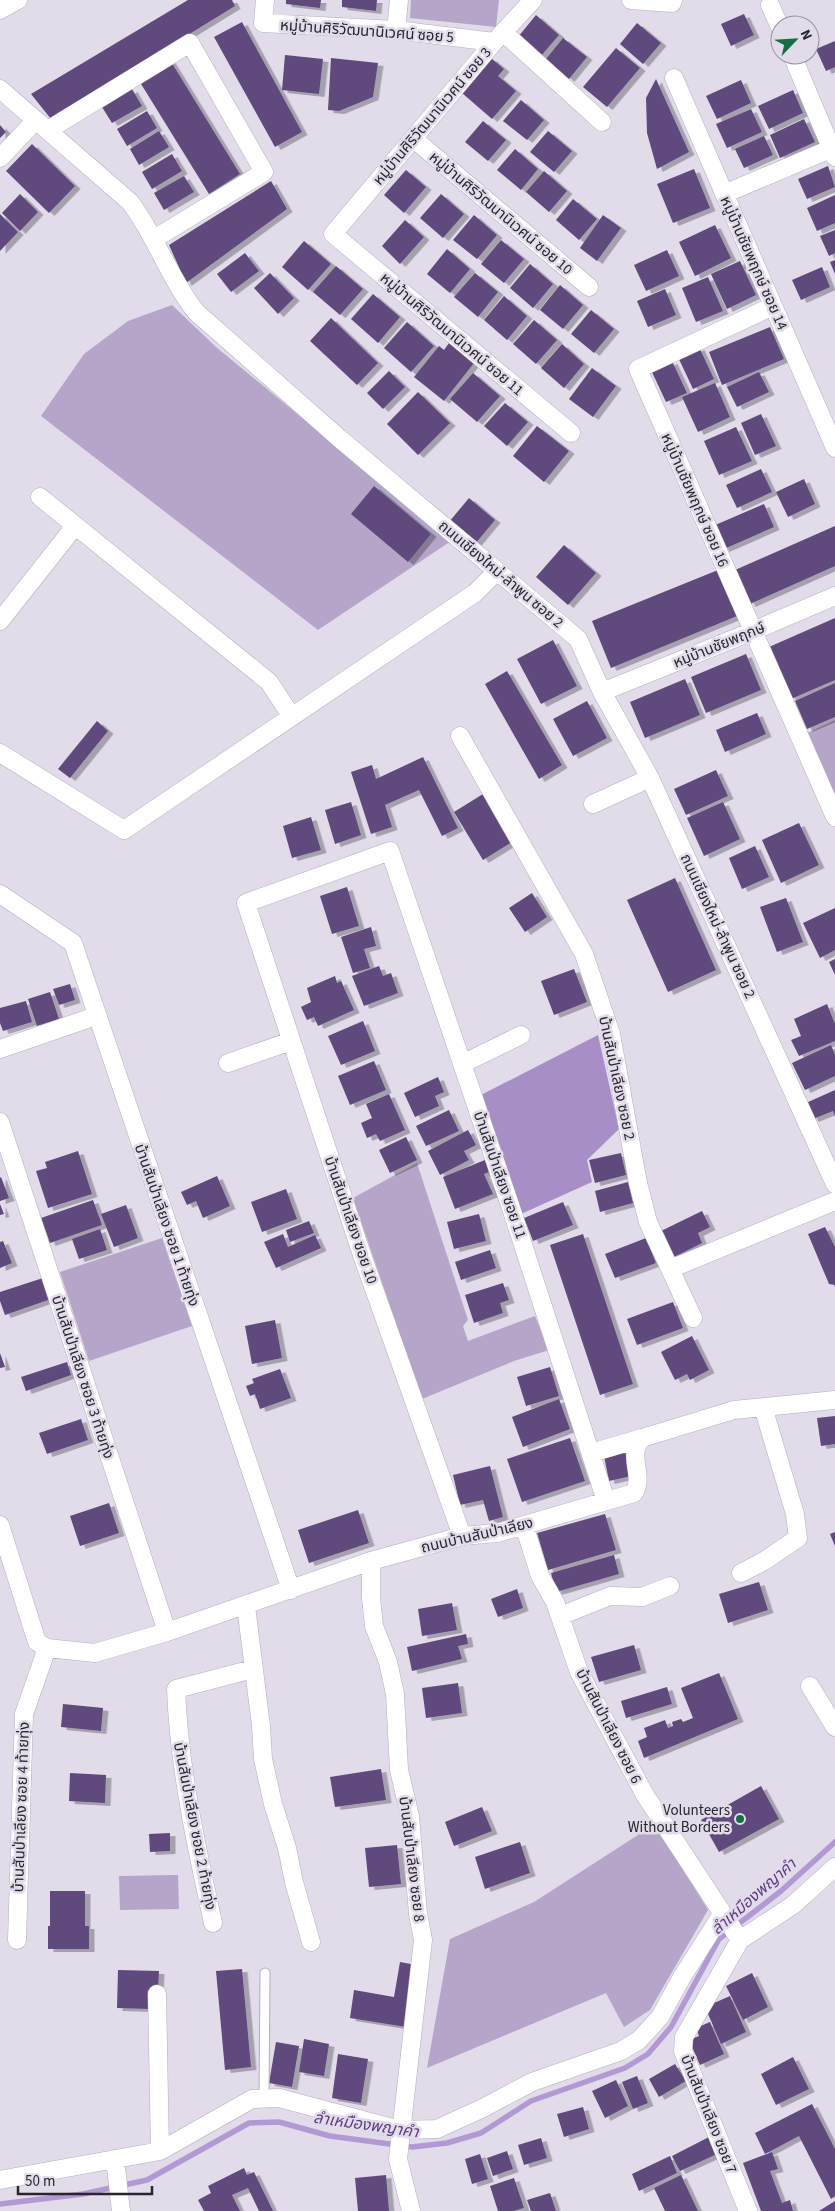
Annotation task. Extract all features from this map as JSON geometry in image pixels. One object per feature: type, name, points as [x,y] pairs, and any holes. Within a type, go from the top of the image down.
[{"type":"street","points":[[0,10],[18,0]]},
{"type":"street","name":"หมู่บ้านศิริวัฒนานิเวศน์ ซอย 5","points":[[265,0],[263,24],[499,37]]},
{"type":"street","points":[[396,30],[399,0]]},
{"type":"street","name":"หมู่บ้านศิริวัฒนานิเวศน์ ซอย 3","points":[[333,234],[499,37],[533,0]]},
{"type":"street","points":[[631,0],[673,1]]},
{"type":"street","points":[[770,5],[775,15]]},
{"type":"street","points":[[499,37],[602,122]]},
{"type":"street","points":[[0,158],[42,126],[190,43],[264,172],[154,239]]},
{"type":"street","points":[[724,194],[834,151],[796,65]]},
{"type":"street","name":"หมู่บ้านชัยพฤกษ์ ซอย 14","points":[[674,78],[835,448]]},
{"type":"street","name":"ถนนเชียงใหม่-ลำพูน ซอย 2","points":[[0,89],[130,202],[154,239],[169,271],[185,298],[196,312],[339,438],[578,639],[602,692],[650,778],[835,1184]]},
{"type":"street","name":"หมู่บ้านศิริวัฒนานิเวศน์ ซอย 10","points":[[414,139],[589,287]]},
{"type":"street","name":"หมู่บ้านศิริวัฒนานิเวศน์ ซอย 11","points":[[333,234],[571,433]]},
{"type":"street","name":"หมู่บ้านชัยพฤกษ์ ซอย 16","points":[[773,306],[638,369],[835,817]]},
{"type":"street","points":[[40,497],[269,682],[292,717]]},
{"type":"street","points":[[0,621],[75,526]]},
{"type":"street","points":[[0,753],[124,830],[476,593],[497,571]]},
{"type":"street","name":"หมู่บ้านชัยพฤกษ์","points":[[602,692],[835,596]]},
{"type":"street","name":"บ้านสันป่าเลียง ซอย 2","points":[[460,736],[584,954],[611,1034],[638,1183],[648,1222],[693,1318]]},
{"type":"street","points":[[593,804],[650,778]]},
{"type":"street","name":"บ้านสันป่าเลียง ซอย 10","points":[[390,851],[246,903],[364,1258],[462,1536]]},
{"type":"street","name":"บ้านสันป่าเลียง ซอย 11","points":[[390,851],[606,1501]]},
{"type":"street","name":"บ้านสันป่าเลียง ซอย 1 ท้ายทุ่ง","points":[[0,894],[73,943],[96,1016],[291,1590]]},
{"type":"street","points":[[0,1049],[96,1016]]},
{"type":"street","points":[[462,1064],[521,1035]]},
{"type":"street","points":[[228,1063],[291,1041]]},
{"type":"street","name":"บ้านสันป่าเลียง ซอย 3 ท้ายทุ่ง","points":[[0,1122],[167,1632]]},
{"type":"street","points":[[670,1269],[835,1201]]},
{"type":"street","points":[[591,1452],[734,1410],[835,1400]]},
{"type":"street","points":[[740,1573],[764,1561],[798,1538],[795,1514],[763,1408]]},
{"type":"street","name":"ถนนบ้านสันป่าเลียง","points":[[47,1648],[95,1653],[246,1606],[371,1561],[462,1536],[498,1533],[634,1492],[636,1489],[634,1451],[642,1438]]},
{"type":"street","points":[[0,1525],[5,1557],[37,1642],[47,1648]]},
{"type":"street","name":"บ้านสันป่าเลียง ซอย 6","points":[[524,1525],[540,1576],[555,1602],[579,1672],[644,1795],[732,1928]]},
{"type":"street","name":"บ้านสันป่าเลียง ซอย 8","points":[[371,1561],[371,1598],[374,1626],[388,1662],[395,1694],[399,1770],[410,1816],[418,1914],[423,1940],[399,2144]]},
{"type":"street","points":[[560,1616],[610,1596],[642,1597],[670,1586]]},
{"type":"street","points":[[246,1606],[261,1726],[263,1759],[273,1804],[287,1848],[294,1882],[311,1942]]},
{"type":"street","name":"บ้านสันป่าเลียง ซอย 4 ท้ายทุ่ง","points":[[17,1940],[24,1714],[47,1648]]},
{"type":"street","name":"บ้านสันป่าเลียง ซอย 2 ท้ายทุ่ง","points":[[213,1923],[186,1796],[178,1735],[176,1688],[254,1669]]},
{"type":"street","points":[[810,1686],[835,1727]]},
{"type":"street","points":[[0,2180],[116,2166],[160,2151],[252,2098],[279,2098],[399,2144],[438,2129],[532,2082],[621,2051],[639,2040],[660,2017],[682,1977],[732,1928],[793,1905],[835,1867]]},
{"type":"street","name":"บ้านสันป่าเลียง ซอย 7","points":[[732,1928],[684,2037],[683,2052],[748,2211]]},
{"type":"street","points":[[157,1994],[160,2151]]},
{"type":"street","points":[[399,2144],[411,2211]]},
{"type":"street","points":[[116,2166],[121,2206]]},
{"type":"lane","points":[[264,2098],[265,1973]]},
{"type":"shaded area","points":[[411,0],[499,0],[496,27],[410,18]]},
{"type":"shaded area","points":[[172,305],[216,347],[451,541],[318,630],[41,416],[84,354],[128,321]]},
{"type":"shaded area","points":[[835,720],[835,808],[803,735]]},
{"type":"shaded area","points":[[598,1035],[619,1129],[587,1160],[592,1182],[521,1214],[479,1096]]},
{"type":"shaded area","points":[[417,1163],[468,1320],[463,1326],[468,1341],[535,1316],[549,1350],[514,1361],[422,1399],[353,1198]]},
{"type":"shaded area","points":[[162,1238],[192,1326],[89,1361],[60,1272]]},
{"type":"shaded area","points":[[655,1824],[708,1910],[650,2010],[624,2027],[606,1993],[427,2068],[450,1939],[534,1902]]},
{"type":"shaded area","points":[[178,1875],[179,1909],[120,1910],[119,1876]]},
{"type":"building","points":[[188,0],[232,0],[235,6],[51,119],[31,94]]},
{"type":"building","points":[[286,0],[321,0],[320,8],[286,4]]},
{"type":"building","points":[[342,0],[377,0],[376,11],[342,7]]},
{"type":"building","points":[[744,14],[754,35],[731,46],[721,24]]},
{"type":"building","points":[[536,15],[559,35],[541,56],[518,37]]},
{"type":"building","points":[[242,22],[302,132],[275,147],[214,37]]},
{"type":"building","points":[[637,23],[661,43],[643,64],[620,44]]},
{"type":"building","points":[[563,38],[587,57],[569,79],[546,59]]},
{"type":"building","points":[[835,41],[835,67],[826,71],[820,58],[820,47]]},
{"type":"building","points":[[616,48],[640,68],[607,107],[583,87]]},
{"type":"building","points":[[285,55],[323,59],[319,94],[282,90]]},
{"type":"building","points":[[331,58],[378,63],[373,97],[339,111],[328,110]]},
{"type":"building","points":[[491,58],[504,69],[498,76],[516,91],[492,119],[462,93]]},
{"type":"building","points":[[170,60],[240,174],[209,194],[138,79]]},
{"type":"building","points":[[656,79],[689,152],[657,169],[647,133],[646,98]]},
{"type":"building","points":[[741,80],[751,103],[717,119],[706,96]]},
{"type":"building","points":[[132,89],[142,106],[112,123],[102,107]]},
{"type":"building","points":[[793,90],[803,113],[769,129],[758,106]]},
{"type":"building","points":[[521,100],[544,120],[527,140],[503,121]]},
{"type":"building","points":[[751,109],[762,132],[727,148],[716,124]]},
{"type":"building","points":[[147,111],[157,128],[127,146],[117,129]]},
{"type":"building","points":[[804,119],[815,142],[780,158],[770,135]]},
{"type":"building","points":[[483,121],[506,140],[488,161],[465,142]]},
{"type":"building","points":[[0,125],[6,132],[0,138]]},
{"type":"building","points":[[159,131],[169,147],[139,165],[130,149]]},
{"type":"building","points":[[548,131],[572,151],[554,172],[530,152]]},
{"type":"building","points":[[764,136],[773,155],[744,168],[735,149]]},
{"type":"building","points":[[32,144],[75,186],[49,213],[6,171]]},
{"type":"building","points":[[515,149],[538,169],[521,190],[497,170]]},
{"type":"building","points":[[172,154],[182,171],[152,189],[142,172]]},
{"type":"building","points":[[828,166],[835,187],[807,199],[798,179]]},
{"type":"building","points":[[694,169],[710,208],[673,223],[657,184]]},
{"type":"building","points":[[406,170],[426,187],[404,213],[384,195]]},
{"type":"building","points":[[544,171],[567,191],[549,212],[526,192]]},
{"type":"building","points":[[184,176],[194,192],[164,210],[154,193]]},
{"type":"building","points":[[271,181],[287,209],[186,283],[169,245]]},
{"type":"building","points":[[20,194],[38,212],[20,231],[2,213]]},
{"type":"building","points":[[441,194],[464,214],[443,238],[420,218]]},
{"type":"building","points":[[835,195],[835,223],[817,231],[807,208]]},
{"type":"building","points":[[573,199],[597,219],[579,240],[556,220]]},
{"type":"building","points":[[0,214],[18,232],[0,251]]},
{"type":"building","points":[[474,215],[497,235],[477,259],[453,240]]},
{"type":"building","points":[[603,215],[621,228],[597,261],[580,248]]},
{"type":"building","points":[[405,220],[424,237],[400,264],[382,246]]},
{"type":"building","points":[[715,225],[731,258],[695,276],[679,242]]},
{"type":"building","points":[[835,230],[835,253],[829,256],[820,236]]},
{"type":"building","points":[[501,240],[524,259],[504,283],[481,264]]},
{"type":"building","points":[[304,241],[331,264],[308,290],[282,267]]},
{"type":"building","points":[[447,249],[470,269],[450,293],[427,274]]},
{"type":"building","points":[[667,250],[679,276],[646,291],[634,265]]},
{"type":"building","points":[[245,253],[259,271],[231,292],[217,274]]},
{"type":"building","points":[[835,260],[835,274],[830,262]]},
{"type":"building","points":[[740,261],[756,295],[727,309],[711,274]]},
{"type":"building","points":[[530,264],[553,284],[533,308],[510,288]]},
{"type":"building","points":[[336,266],[363,289],[340,315],[313,292]]},
{"type":"building","points":[[822,267],[830,287],[801,300],[792,280]]},
{"type":"building","points":[[270,273],[294,298],[278,314],[254,288]]},
{"type":"building","points":[[475,273],[498,292],[478,317],[454,297]]},
{"type":"building","points":[[708,277],[723,311],[696,322],[682,288]]},
{"type":"building","points":[[560,285],[583,305],[563,329],[540,310]]},
{"type":"building","points":[[665,289],[676,315],[648,327],[637,301]]},
{"type":"building","points":[[373,294],[400,317],[378,343],[351,319]]},
{"type":"building","points":[[504,296],[527,316],[507,340],[484,320]]},
{"type":"building","points":[[591,310],[614,329],[594,353],[571,334]]},
{"type":"building","points":[[331,318],[378,363],[357,385],[310,341]]},
{"type":"building","points":[[534,320],[557,340],[536,364],[513,344]]},
{"type":"building","points":[[407,322],[434,346],[411,372],[384,348]]},
{"type":"building","points":[[770,327],[784,359],[722,385],[709,352]]},
{"type":"building","points":[[449,343],[474,363],[444,401],[414,377],[439,346],[444,350]]},
{"type":"building","points":[[562,344],[584,364],[564,388],[541,368]]},
{"type":"building","points":[[699,347],[714,379],[693,389],[678,357]]},
{"type":"building","points":[[672,361],[687,393],[666,402],[651,370]]},
{"type":"building","points":[[592,368],[616,386],[593,417],[569,399]]},
{"type":"building","points":[[389,371],[405,387],[383,409],[367,393]]},
{"type":"building","points":[[759,372],[769,392],[737,407],[727,387]]},
{"type":"building","points":[[473,373],[500,396],[477,422],[450,399]]},
{"type":"building","points":[[715,383],[730,417],[698,432],[682,397]]},
{"type":"building","points":[[418,392],[450,423],[418,455],[387,424]]},
{"type":"building","points":[[505,403],[528,422],[507,446],[484,426]]},
{"type":"building","points":[[761,414],[776,446],[755,455],[741,423]]},
{"type":"building","points":[[537,426],[569,451],[544,482],[513,456]]},
{"type":"building","points":[[736,427],[752,461],[719,475],[704,441]]},
{"type":"building","points":[[761,469],[772,492],[737,508],[726,485]]},
{"type":"building","points":[[804,479],[815,504],[788,517],[776,492]]},
{"type":"building","points":[[374,486],[431,534],[408,562],[351,514]]},
{"type":"building","points":[[469,498],[495,520],[475,544],[449,522]]},
{"type":"building","points":[[764,504],[774,527],[724,549],[713,526]]},
{"type":"building","points":[[835,526],[835,566],[750,604],[735,570]]},
{"type":"building","points":[[564,545],[596,573],[568,605],[536,577]]},
{"type":"building","points":[[718,570],[737,616],[611,668],[592,621]]},
{"type":"building","points":[[835,618],[835,680],[791,699],[769,647]]},
{"type":"building","points":[[553,640],[577,686],[541,704],[517,659]]},
{"type":"building","points":[[746,654],[761,690],[706,713],[691,677]]},
{"type":"building","points":[[507,671],[562,765],[539,779],[485,684]]},
{"type":"building","points":[[685,679],[700,715],[645,738],[630,702]]},
{"type":"building","points":[[835,683],[835,717],[807,729],[795,701]]},
{"type":"building","points":[[587,701],[607,738],[573,756],[553,719]]},
{"type":"building","points":[[757,713],[766,734],[725,752],[716,730]]},
{"type":"building","points":[[97,721],[108,731],[70,778],[58,769]]},
{"type":"building","points":[[423,757],[458,828],[442,836],[419,790],[385,805],[392,827],[371,834],[351,772],[372,765],[376,779]]},
{"type":"building","points":[[716,770],[728,796],[686,815],[674,789]]},
{"type":"building","points":[[483,794],[512,842],[483,860],[454,812]]},
{"type":"building","points":[[351,802],[361,835],[335,844],[325,810]]},
{"type":"building","points":[[723,802],[740,839],[704,856],[687,818]]},
{"type":"building","points":[[311,817],[321,850],[292,858],[283,826]]},
{"type":"building","points":[[799,823],[819,865],[781,883],[762,840]]},
{"type":"building","points":[[755,846],[769,877],[742,889],[729,858]]},
{"type":"building","points":[[675,878],[716,970],[668,992],[627,900]]},
{"type":"building","points":[[347,887],[359,926],[332,934],[320,896]]},
{"type":"building","points":[[532,893],[547,917],[525,932],[509,908]]},
{"type":"building","points":[[786,898],[803,942],[777,952],[760,907]]},
{"type":"building","points":[[835,908],[835,950],[820,958],[803,923]]},
{"type":"building","points":[[371,927],[376,946],[364,949],[370,968],[353,973],[341,937]]},
{"type":"building","points":[[835,959],[835,975],[829,962]]},
{"type":"building","points":[[379,966],[383,976],[391,973],[398,993],[364,1006],[352,976]]},
{"type":"building","points":[[574,969],[587,1002],[554,1015],[541,981]]},
{"type":"building","points":[[335,976],[337,983],[341,981],[354,1010],[318,1026],[314,1017],[307,1020],[301,1007],[311,1002],[307,988]]},
{"type":"building","points":[[70,984],[75,1000],[59,1005],[53,989]]},
{"type":"building","points":[[50,992],[59,1019],[37,1026],[28,999]]},
{"type":"building","points":[[26,1001],[32,1022],[3,1031],[0,1023],[0,1008]]},
{"type":"building","points":[[827,1004],[835,1024],[835,1041],[799,1056],[791,1040],[801,1036],[794,1019]]},
{"type":"building","points":[[363,1021],[375,1051],[341,1065],[328,1036]]},
{"type":"building","points":[[831,1045],[835,1055],[835,1076],[805,1090],[792,1063]]},
{"type":"building","points":[[374,1061],[386,1090],[350,1105],[338,1076]]},
{"type":"building","points":[[438,1077],[444,1092],[435,1096],[439,1106],[415,1117],[404,1093]]},
{"type":"building","points":[[835,1090],[835,1116],[833,1111],[813,1119],[806,1103]]},
{"type":"building","points":[[389,1094],[405,1130],[380,1141],[376,1134],[367,1138],[361,1123],[372,1118],[366,1104]]},
{"type":"building","points":[[449,1110],[459,1131],[426,1146],[416,1126]]},
{"type":"building","points":[[468,1130],[476,1145],[464,1151],[469,1160],[440,1175],[428,1151]]},
{"type":"building","points":[[406,1137],[417,1160],[390,1173],[379,1150]]},
{"type":"building","points":[[78,1151],[92,1194],[48,1208],[36,1171],[47,1168],[45,1162]]},
{"type":"building","points":[[621,1153],[626,1175],[595,1183],[589,1160]]},
{"type":"building","points":[[485,1160],[489,1172],[484,1174],[493,1194],[455,1209],[443,1177]]},
{"type":"building","points":[[217,1176],[230,1206],[203,1218],[196,1201],[187,1205],[181,1192]]},
{"type":"building","points":[[0,1178],[9,1198],[0,1201]]},
{"type":"building","points":[[628,1182],[633,1203],[600,1212],[595,1191]]},
{"type":"building","points":[[286,1189],[297,1219],[262,1232],[251,1202]]},
{"type":"building","points":[[93,1200],[102,1225],[50,1243],[41,1218]]},
{"type":"building","points":[[563,1202],[573,1225],[533,1241],[524,1218]]},
{"type":"building","points":[[0,1204],[4,1214],[0,1215]]},
{"type":"building","points":[[126,1205],[138,1238],[114,1247],[101,1214]]},
{"type":"building","points":[[702,1211],[710,1227],[698,1233],[702,1243],[674,1257],[661,1231]]},
{"type":"building","points":[[479,1214],[486,1241],[454,1249],[447,1222]]},
{"type":"building","points":[[309,1221],[314,1233],[290,1242],[286,1230]]},
{"type":"building","points":[[825,1227],[835,1247],[835,1285],[829,1284],[808,1234]]},
{"type":"building","points":[[100,1229],[107,1250],[79,1259],[72,1239]]},
{"type":"building","points":[[283,1234],[288,1247],[315,1235],[321,1248],[276,1268],[264,1242]]},
{"type":"building","points":[[583,1234],[633,1384],[600,1395],[550,1245]]},
{"type":"building","points":[[646,1238],[656,1263],[615,1278],[605,1254]]},
{"type":"building","points":[[3,1241],[12,1263],[0,1268],[0,1242]]},
{"type":"building","points":[[490,1250],[496,1268],[461,1280],[455,1262]]},
{"type":"building","points":[[43,1278],[51,1299],[5,1315],[0,1301],[0,1292]]},
{"type":"building","points":[[503,1283],[509,1300],[500,1303],[503,1313],[474,1323],[465,1295]]},
{"type":"building","points":[[673,1302],[683,1328],[637,1345],[627,1319]]},
{"type":"building","points":[[275,1320],[282,1358],[252,1364],[245,1326]]},
{"type":"building","points":[[692,1336],[709,1370],[690,1380],[687,1374],[675,1380],[661,1352]]},
{"type":"building","points":[[0,1353],[5,1367],[0,1368]]},
{"type":"building","points":[[67,1362],[71,1375],[26,1391],[21,1377]]},
{"type":"building","points":[[550,1367],[559,1396],[526,1406],[517,1377]]},
{"type":"building","points":[[280,1369],[291,1398],[260,1409],[255,1394],[250,1396],[246,1386],[254,1383],[252,1379]]},
{"type":"building","points":[[559,1399],[570,1429],[523,1447],[512,1417]]},
{"type":"building","points":[[835,1416],[835,1444],[821,1446],[817,1418]]},
{"type":"building","points":[[81,1419],[88,1440],[47,1454],[39,1433]]},
{"type":"building","points":[[570,1438],[585,1481],[522,1502],[507,1459]]},
{"type":"building","points":[[625,1451],[631,1476],[609,1481],[604,1456]]},
{"type":"building","points":[[490,1466],[503,1517],[489,1521],[483,1500],[460,1505],[453,1475]]},
{"type":"building","points":[[109,1503],[119,1533],[80,1546],[70,1516]]},
{"type":"building","points":[[358,1510],[369,1543],[309,1563],[298,1530]]},
{"type":"building","points":[[605,1514],[616,1550],[548,1570],[537,1533]]},
{"type":"building","points":[[835,1532],[835,1546],[830,1534]]},
{"type":"building","points":[[614,1555],[619,1574],[556,1592],[551,1573]]},
{"type":"building","points":[[759,1582],[768,1610],[728,1623],[719,1594]]},
{"type":"building","points":[[517,1589],[523,1608],[498,1617],[491,1599]]},
{"type":"building","points":[[452,1603],[457,1630],[422,1636],[418,1609]]},
{"type":"building","points":[[466,1634],[468,1644],[458,1646],[462,1659],[412,1671],[407,1647]]},
{"type":"building","points":[[634,1645],[641,1670],[599,1682],[591,1657]]},
{"type":"building","points":[[719,1673],[738,1719],[644,1758],[638,1741],[647,1737],[644,1728],[665,1720],[668,1728],[673,1726],[672,1722],[681,1719],[683,1722],[693,1718],[681,1688]]},
{"type":"building","points":[[458,1683],[462,1713],[426,1718],[422,1688]]},
{"type":"building","points":[[667,1687],[672,1704],[626,1718],[621,1701]]},
{"type":"building","points":[[63,1704],[103,1708],[101,1731],[61,1727]]},
{"type":"building","points":[[381,1769],[386,1800],[335,1807],[330,1777]]},
{"type":"building","points":[[70,1773],[106,1775],[105,1803],[69,1801]]},
{"type":"building","name":"Volunteers Without Borders","points":[[761,1786],[779,1819],[719,1852],[701,1820]]},
{"type":"building","points":[[482,1807],[492,1831],[454,1846],[445,1822]]},
{"type":"building","points":[[170,1833],[170,1851],[150,1852],[149,1834]]},
{"type":"building","points":[[520,1842],[530,1873],[485,1889],[475,1857]]},
{"type":"building","points":[[397,1845],[401,1884],[369,1887],[365,1848]]},
{"type":"building","points":[[50,1891],[85,1891],[85,1926],[89,1926],[89,1949],[48,1949]]},
{"type":"building","points":[[400,1962],[416,1965],[406,2027],[350,2018],[354,1990],[394,1997]]},
{"type":"building","points":[[242,1969],[251,2067],[225,2070],[216,1971]]},
{"type":"building","points":[[118,1970],[159,1971],[158,1990],[149,1989],[149,2009],[117,2008]]},
{"type":"building","points":[[752,1973],[768,2007],[743,2020],[726,1986]]},
{"type":"building","points":[[730,1996],[746,2032],[721,2044],[705,2007]]},
{"type":"building","points":[[710,2022],[724,2054],[700,2065],[689,2040],[699,2036],[696,2028]]},
{"type":"building","points":[[304,2039],[329,2044],[324,2076],[299,2072]]},
{"type":"building","points":[[276,2042],[299,2046],[292,2087],[269,2083]]},
{"type":"building","points":[[338,2054],[368,2059],[361,2103],[332,2098]]},
{"type":"building","points":[[793,2057],[809,2089],[776,2105],[761,2074]]},
{"type":"building","points":[[675,2064],[686,2081],[659,2097],[649,2079]]},
{"type":"building","points":[[637,2076],[648,2103],[633,2109],[622,2082]]},
{"type":"building","points":[[616,2080],[628,2106],[605,2118],[592,2091]]},
{"type":"building","points":[[812,2104],[835,2149],[835,2196],[831,2199],[799,2136],[765,2154],[755,2133]]},
{"type":"building","points":[[583,2107],[589,2129],[564,2137],[557,2114]]},
{"type":"building","points":[[709,2137],[717,2154],[680,2171],[672,2156]]},
{"type":"building","points":[[541,2138],[547,2158],[524,2165],[518,2145]]},
{"type":"building","points":[[507,2151],[513,2169],[493,2176],[487,2158]]},
{"type":"building","points":[[772,2152],[778,2169],[770,2171],[782,2203],[790,2200],[793,2211],[761,2211],[743,2163]]},
{"type":"building","points":[[480,2154],[488,2179],[472,2184],[465,2159]]},
{"type":"building","points":[[670,2156],[677,2173],[639,2191],[632,2174]]},
{"type":"building","points":[[244,2168],[247,2175],[254,2172],[273,2211],[259,2211],[248,2188],[232,2195],[240,2211],[204,2211],[198,2200],[211,2193],[208,2186]]},
{"type":"building","points":[[386,2175],[389,2211],[358,2211],[355,2178]]},
{"type":"building","points":[[681,2175],[698,2211],[665,2211],[654,2188]]},
{"type":"building","points":[[514,2178],[524,2208],[513,2211],[498,2211],[490,2186]]},
{"type":"building","points":[[550,2193],[556,2211],[531,2211],[527,2200]]},
{"type":"building","points":[[835,2201],[835,2211],[819,2211]]},
{"type":"waterway","name":"ลำเหมืองพญาคำ","points":[[0,2204],[83,2194],[147,2180],[249,2123],[279,2122],[330,2136],[412,2147],[447,2143],[481,2133],[531,2101],[625,2068],[648,2054],[671,2027],[719,1939],[781,1891],[835,1842]]},
{"type":"place","name":"Volunteers Without Borders","points":[[740,1819]]}]
